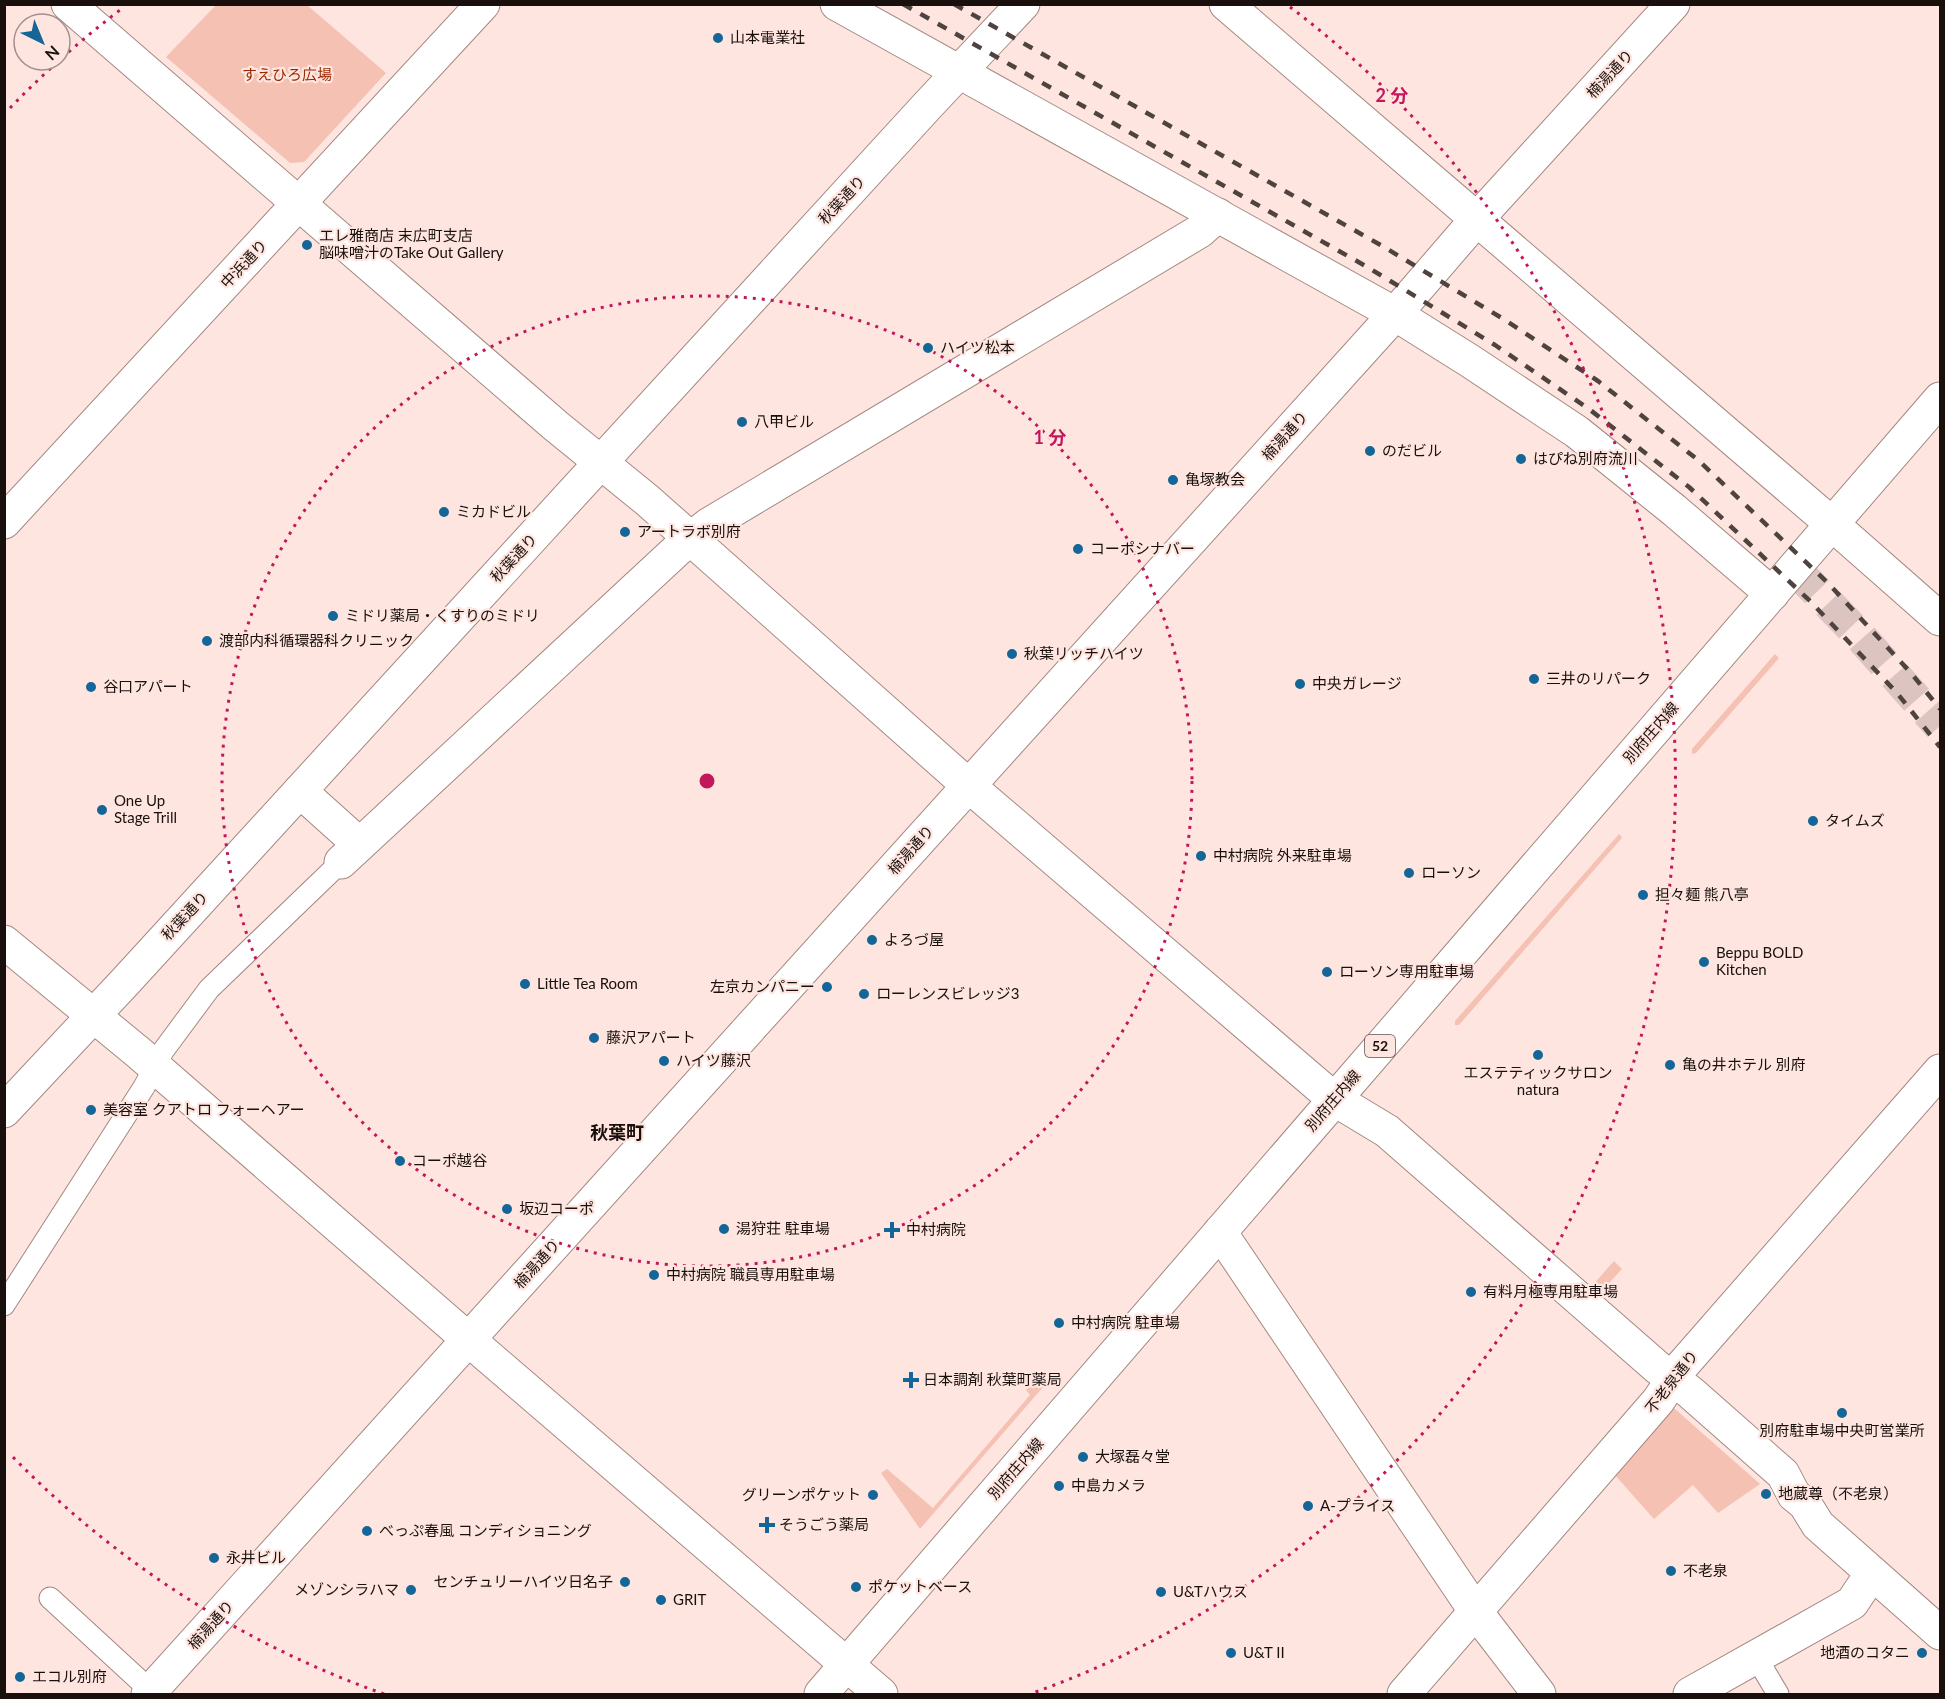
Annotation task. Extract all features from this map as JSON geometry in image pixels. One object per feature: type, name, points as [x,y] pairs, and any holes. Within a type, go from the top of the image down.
[{"type":"street","points":[[68,4],[556,426],[647,500],[969,786],[1334,1099],[1387,1131],[1783,1474],[1794,1495],[1805,1504],[1818,1525],[1941,1633]]},
{"type":"street","name":"中浜通り","points":[[4,522],[483,4]]},
{"type":"street","points":[[837,4],[1395,314],[1470,361],[1577,432],[1674,510],[1772,594]]},
{"type":"street","points":[[1226,4],[1941,619]]},
{"type":"street","name":"楠湯通り","points":[[150,1693],[1673,4]]},
{"type":"street","name":"秋葉通り","points":[[4,1111],[960,72],[1017,6]]},
{"type":"street","points":[[300,791],[350,853],[708,525],[1200,231],[1218,215]]},
{"type":"street","name":"別府庄内線","points":[[821,1695],[1941,399]]},
{"type":"street","points":[[4,942],[154,1067],[882,1695]]},
{"type":"street","name":"不老泉通り","points":[[1404,1695],[1658,1401],[1681,1367],[1941,1071]]},
{"type":"street","points":[[1220,1232],[1476,1612],[1539,1695]]},
{"type":"street","points":[[1690,1695],[1852,1603],[1872,1573]]},
{"type":"lane","points":[[4,1305],[144,1087],[163,1051],[209,989],[350,853]]},
{"type":"lane","points":[[50,1598],[150,1693]]},
{"type":"lane","points":[[1756,1657],[1778,1695]]},
{"type":"green space","name":"すえひろ広場","points":[[217,4],[307,5],[386,73],[304,162],[290,163],[166,57]]},
{"type":"green space","points":[[1775,654],[1779,658],[1696,753],[1692,754],[1692,749]]},
{"type":"green space","points":[[1619,834],[1621,839],[1459,1025],[1455,1025],[1455,1021]]},
{"type":"green space","points":[[1614,1261],[1622,1269],[1599,1294],[1619,1313],[1585,1294]]},
{"type":"green space","points":[[1043,1371],[1051,1378],[920,1529],[881,1473],[887,1469],[933,1508],[1030,1395],[1026,1390]]},
{"type":"green space","points":[[1672,1406],[1760,1484],[1718,1513],[1693,1485],[1654,1519],[1614,1474]]},
{"type":"tunnel","points":[[1794,568],[1858,634],[1940,726]]},
{"type":"railway","points":[[903,4],[1369,268],[1495,345],[1589,409],[1689,487],[1810,601],[1897,693],[1940,747]]},
{"type":"railway","points":[[954,4],[1384,247],[1505,320],[1598,381],[1698,460],[1828,583],[1911,673],[1940,709]]},
{"type":"place","name":"山本電業社","points":[[718,38]]},
{"type":"place","name":"エレ雅商店 末広町支店 脳味噌汁のTake Out Gallery","points":[[307,245]]},
{"type":"place","name":"ハイツ松本","points":[[928,348]]},
{"type":"place","name":"八甲ビル","points":[[742,422]]},
{"type":"place","name":"のだビル","points":[[1370,451]]},
{"type":"place","name":"はぴね別府流川","points":[[1521,459]]},
{"type":"place","name":"亀塚教会","points":[[1173,480]]},
{"type":"place","name":"ミカドビル","points":[[444,512]]},
{"type":"place","name":"アートラボ別府","points":[[625,532]]},
{"type":"place","name":"コーポシナバー","points":[[1078,549]]},
{"type":"place","name":"ミドリ薬局・くすりのミドリ","points":[[333,616]]},
{"type":"place","name":"渡部内科循環器科クリニック","points":[[207,641]]},
{"type":"place","name":"秋葉リッチハイツ","points":[[1012,654]]},
{"type":"place","name":"三井のリパーク","points":[[1534,679]]},
{"type":"place","name":"中央ガレージ","points":[[1300,684]]},
{"type":"place","name":"谷口アパート","points":[[91,687]]},
{"type":"place","name":"One Up Stage Trill","points":[[102,810]]},
{"type":"place","name":"タイムズ","points":[[1813,821]]},
{"type":"place","name":"中村病院 外来駐車場","points":[[1201,856]]},
{"type":"place","name":"ローソン","points":[[1409,873]]},
{"type":"place","name":"担々麺 熊八亭","points":[[1643,895]]},
{"type":"place","name":"よろづ屋","points":[[872,940]]},
{"type":"place","name":"Beppu BOLD Kitchen","points":[[1704,962]]},
{"type":"place","name":"ローソン専用駐車場","points":[[1327,972]]},
{"type":"place","name":"Little Tea Room","points":[[525,984]]},
{"type":"place","name":"左京カンパニー","points":[[827,987]]},
{"type":"place","name":"ローレンスビレッジ3","points":[[864,994]]},
{"type":"place","name":"藤沢アパート","points":[[594,1038]]},
{"type":"place","name":"エステティックサロン natura","points":[[1538,1055]]},
{"type":"place","name":"ハイツ藤沢","points":[[664,1061]]},
{"type":"place","name":"亀の井ホテル 別府","points":[[1670,1065]]},
{"type":"place","name":"美容室 クアトロ フォーヘアー","points":[[91,1110]]},
{"type":"place","name":"コーポ越谷","points":[[400,1161]]},
{"type":"place","name":"坂辺コーポ","points":[[507,1209]]},
{"type":"place","name":"湯狩荘 駐車場","points":[[724,1229]]},
{"type":"place","name":"中村病院","points":[[892,1230]]},
{"type":"place","name":"中村病院 職員専用駐車場","points":[[654,1275]]},
{"type":"place","name":"有料月極専用駐車場","points":[[1471,1292]]},
{"type":"place","name":"中村病院 駐車場","points":[[1059,1323]]},
{"type":"place","name":"日本調剤 秋葉町薬局","points":[[911,1380]]},
{"type":"place","name":"別府駐車場中央町営業所","points":[[1842,1413]]},
{"type":"place","name":"大塚磊々堂","points":[[1083,1457]]},
{"type":"place","name":"中島カメラ","points":[[1059,1486]]},
{"type":"place","name":"地蔵尊（不老泉）","points":[[1766,1494]]},
{"type":"place","name":"グリーンポケット","points":[[873,1495]]},
{"type":"place","name":"A-プライス","points":[[1308,1506]]},
{"type":"place","name":"そうごう薬局","points":[[767,1525]]},
{"type":"place","name":"べっぷ春風 コンディショニング","points":[[367,1531]]},
{"type":"place","name":"永井ビル","points":[[214,1558]]},
{"type":"place","name":"不老泉","points":[[1671,1571]]},
{"type":"place","name":"センチュリーハイツ日名子","points":[[625,1582]]},
{"type":"place","name":"ポケットベース","points":[[856,1587]]},
{"type":"place","name":"メゾンシラハマ","points":[[411,1590]]},
{"type":"place","name":"U&Tハウス","points":[[1161,1592]]},
{"type":"place","name":"GRIT","points":[[661,1600]]},
{"type":"place","name":"U&T II","points":[[1231,1653]]},
{"type":"place","name":"地酒のコタニ","points":[[1922,1653]]},
{"type":"place","name":"エコル別府","points":[[20,1677]]},
{"type":"district","name":"秋葉町","points":[[617,1133]]}]
